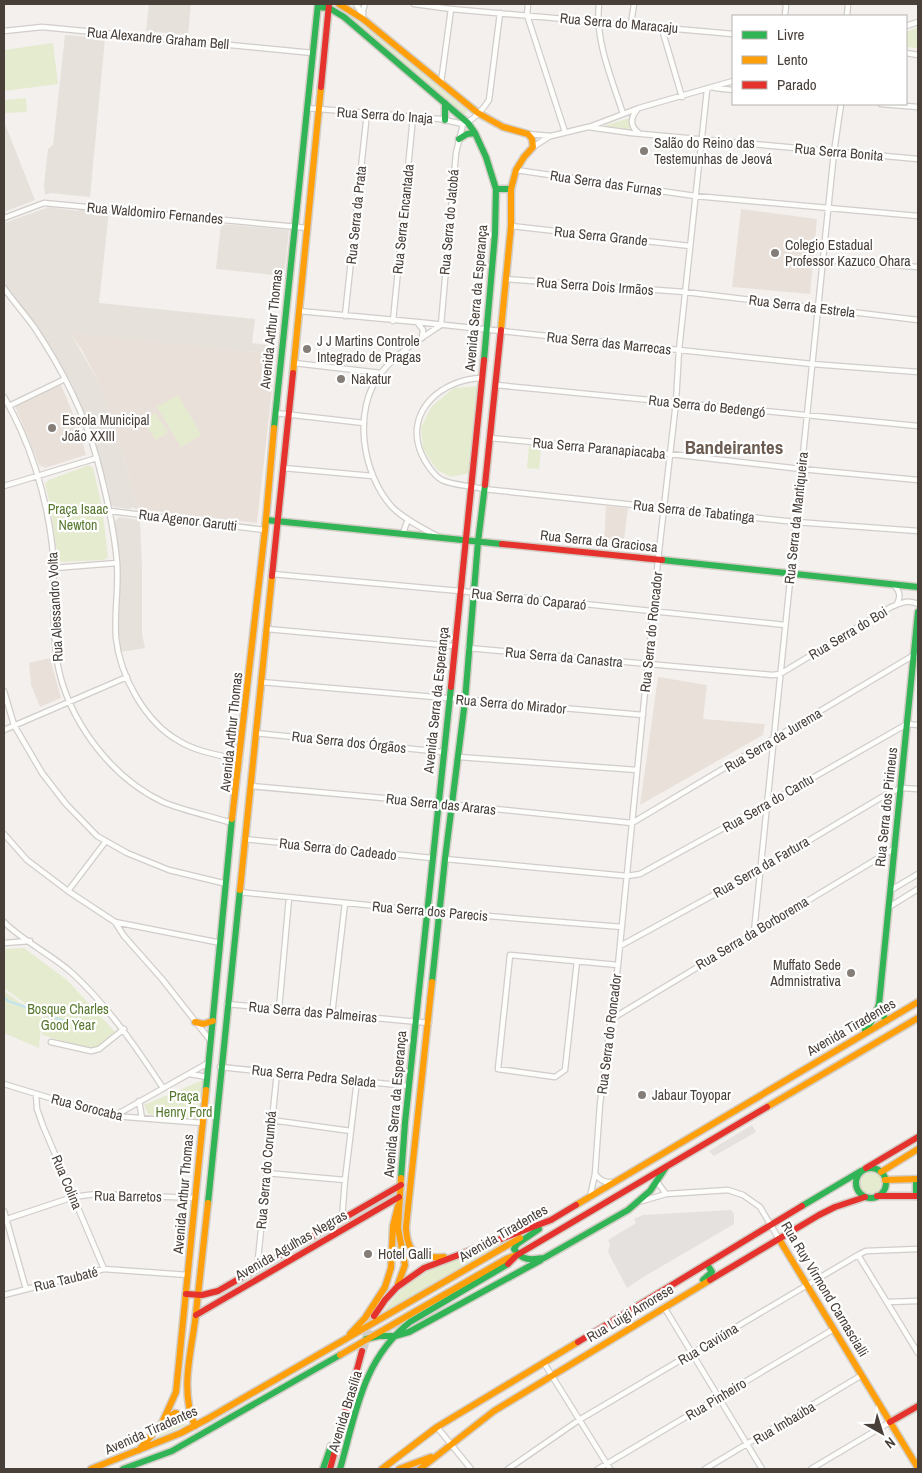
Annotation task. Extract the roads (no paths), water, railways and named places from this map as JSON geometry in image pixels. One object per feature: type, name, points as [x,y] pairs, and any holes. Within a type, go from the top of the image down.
[{"type":"main road","points":[[339,4],[363,17],[478,113],[503,127],[528,134],[532,139],[533,147]]},
{"type":"main road","points":[[318,5],[329,6]]},
{"type":"main road","name":"Avenida Arthur Thomas","points":[[139,1451],[162,1423],[176,1392],[202,1123],[206,1103],[210,1040],[232,822],[235,809],[265,530],[275,413],[318,5]]},
{"type":"main road","name":"Avenida Arthur Thomas","points":[[195,1426],[190,1417],[188,1407],[187,1378],[196,1315],[220,1067],[320,110],[329,6]]},
{"type":"main road","name":"Avenida Serra da Esperança","points":[[329,6],[446,103],[466,123],[475,133],[486,157],[496,190],[495,234],[487,330],[408,1086],[398,1206],[398,1228],[405,1265],[398,1285]]},
{"type":"main road","points":[[445,120],[446,103]]},
{"type":"main road","points":[[459,139],[467,134],[475,133]]},
{"type":"main road","name":"Avenida Serra da Esperança","points":[[453,1256],[431,1258],[418,1256],[410,1249],[405,1235],[465,700],[483,488],[496,385],[511,226],[511,189],[516,170],[533,147]]},
{"type":"main road","points":[[496,190],[511,189]]},
{"type":"main road","name":"Rua Serra da Graciosa","points":[[266,520],[437,536],[465,541],[918,587]]},
{"type":"main road","name":"Rua Serra dos Pirineus","points":[[879,1004],[907,724],[916,656],[918,612]]},
{"type":"main road","points":[[246,704],[258,704]]},
{"type":"main road","points":[[235,809],[247,810]]},
{"type":"main road","points":[[224,912],[237,912]]},
{"type":"main road","name":"Avenida Tiradentes","points":[[91,1469],[139,1451],[195,1426],[551,1220],[918,1002]]},
{"type":"main road","points":[[825,1072],[883,1032],[886,1021],[879,1004]]},
{"type":"main road","points":[[846,1045],[871,1024],[879,1004]]},
{"type":"main road","name":"Avenida Tiradentes","points":[[123,1469],[172,1451],[506,1259],[517,1255],[918,1018]]},
{"type":"main road","points":[[195,1022],[203,1024],[213,1021]]},
{"type":"main road","points":[[880,1039],[918,1026]]},
{"type":"main road","points":[[210,1040],[222,1053]]},
{"type":"main road","points":[[206,1103],[217,1104]]},
{"type":"main road","name":"Rua Luigi Amorese","points":[[382,1469],[438,1427],[771,1224],[918,1137]]},
{"type":"main road","points":[[881,1172],[918,1149]]},
{"type":"main road","points":[[366,1339],[409,1332],[544,1258],[640,1202],[658,1183],[666,1167]]},
{"type":"main road","points":[[877,1196],[884,1189],[885,1180],[881,1172],[873,1168],[863,1170],[857,1175],[856,1185],[861,1194],[865,1196],[874,1197],[917,1196],[917,1180],[885,1180]]},
{"type":"main road","points":[[628,1190],[658,1183]]},
{"type":"main road","name":"Avenida Agulhas Negras","points":[[197,1296],[218,1291],[400,1185]]},
{"type":"main road","name":"Rua Luigi Amorese","points":[[420,1469],[494,1411],[552,1375],[779,1239],[835,1207],[865,1196]]},
{"type":"main road","name":"Avenida Agulhas Negras","points":[[196,1315],[399,1197]]},
{"type":"main road","points":[[329,1361],[337,1353],[340,1343],[365,1318],[385,1288],[391,1268],[393,1226],[398,1206]]},
{"type":"main road","points":[[374,1316],[381,1304],[398,1285],[419,1270],[551,1220]]},
{"type":"main road","points":[[544,1258],[532,1260],[517,1255],[514,1249],[517,1244],[551,1220]]},
{"type":"main road","points":[[308,1238],[313,1247]]},
{"type":"main road","name":"Rua Ruy Virmond Carnascialli","points":[[779,1239],[918,1469]]},
{"type":"main road","name":"Avenida Brasília","points":[[340,1469],[364,1381],[376,1359],[393,1336],[410,1322],[507,1265],[517,1255]]},
{"type":"main road","points":[[686,1293],[712,1272],[707,1264]]},
{"type":"main road","points":[[186,1294],[197,1296]]},
{"type":"main road","points":[[183,1325],[186,1350],[191,1353]]},
{"type":"main road","name":"Avenida Brasília","points":[[330,1469],[362,1351]]},
{"type":"main road","points":[[323,1469],[346,1406]]},
{"type":"main road","points":[[890,1422],[918,1406]]},
{"type":"main road","points":[[162,1423],[175,1413],[190,1417]]},
{"type":"main road","points":[[172,1451],[193,1434],[195,1426]]},
{"type":"main road","points":[[399,1469],[435,1456]]},
{"type":"street","points":[[356,4],[363,17]]},
{"type":"street","points":[[363,17],[365,4]]},
{"type":"street","name":"Rua Serra do Maracaju","points":[[414,4],[732,34]]},
{"type":"street","points":[[528,4],[527,14],[565,132]]},
{"type":"street","points":[[599,4],[598,21],[608,66],[623,114]]},
{"type":"street","points":[[631,24],[634,4]]},
{"type":"street","points":[[441,84],[452,9]]},
{"type":"street","points":[[466,123],[486,106],[489,100],[500,13]]},
{"type":"street","points":[[661,26],[682,96]]},
{"type":"street","name":"Rua Alexandre Graham Bell","points":[[4,31],[42,27],[313,53]]},
{"type":"street","points":[[588,127],[639,108],[732,81]]},
{"type":"street","points":[[709,89],[732,90]]},
{"type":"street","name":"Rua Serra do Roncador","points":[[590,1197],[596,1174],[600,1104],[618,965],[647,665],[676,402],[685,292],[709,89]]},
{"type":"street","name":"Rua Serra da Mantiqueira","points":[[754,932],[828,208],[841,105]]},
{"type":"street","points":[[900,105],[918,106]]},
{"type":"street","name":"Rua Serra do Inaja","points":[[307,108],[466,123]]},
{"type":"street","points":[[639,108],[634,114],[632,124],[641,134]]},
{"type":"street","name":"Rua Serra da Prata","points":[[345,316],[367,113]]},
{"type":"street","name":"Rua Serra Encantada","points":[[393,321],[413,117]]},
{"type":"street","name":"Rua Serra do Jatobá","points":[[440,325],[456,154],[459,139],[466,123]]},
{"type":"street","name":"Rua Serra Bonita","points":[[551,136],[588,127],[641,134],[918,159]]},
{"type":"street","points":[[528,134],[551,136]]},
{"type":"street","name":"Avenida Serra da Esperança","points":[[533,147],[551,136]]},
{"type":"street","name":"Rua Serra das Furnas","points":[[516,170],[696,196],[918,216]]},
{"type":"street","name":"Rua Waldomiro Fernandes","points":[[4,218],[44,203],[308,228]]},
{"type":"street","name":"Rua Serra Grande","points":[[511,226],[690,246]]},
{"type":"street","points":[[823,260],[918,267]]},
{"type":"street","name":"Rua Serra Dois Irmãos","points":[[505,279],[685,292]]},
{"type":"street","points":[[4,288],[32,325],[65,379],[97,458],[110,511],[117,563],[116,635],[118,649],[127,678],[145,712],[164,731],[202,752],[240,760]]},
{"type":"street","name":"Rua Serra da Estrela","points":[[685,292],[918,320]]},
{"type":"street","name":"Rua Serra das Marrecas","points":[[299,311],[812,364],[918,372]]},
{"type":"street","points":[[417,322],[423,330],[422,338]]},
{"type":"street","points":[[437,536],[393,508],[383,495],[373,476],[367,458],[364,423],[371,390],[381,373],[404,352],[440,325]]},
{"type":"street","points":[[294,363],[381,373]]},
{"type":"street","name":"Rua Serra de Tabatinga","points":[[482,378],[459,381],[441,390],[425,405],[420,414],[417,443],[423,459],[442,480],[483,488],[796,522],[918,531]]},
{"type":"street","points":[[9,406],[65,379]]},
{"type":"street","name":"Rua Serra do Bedengó","points":[[496,385],[918,426]]},
{"type":"street","name":"Rua Alessandro Volta","points":[[4,397],[37,477],[49,522],[54,568],[54,632],[58,662],[64,690],[79,722],[104,757],[132,782],[163,802],[232,822]]},
{"type":"street","points":[[275,413],[364,423]]},
{"type":"street","name":"Rua Serra Paranapiacaba","points":[[489,438],[670,454],[918,480]]},
{"type":"street","points":[[4,486],[97,458]]},
{"type":"street","points":[[283,468],[373,476]]},
{"type":"street","name":"Rua Agenor Garutti","points":[[110,511],[265,530]]},
{"type":"street","points":[[403,533],[408,519]]},
{"type":"street","points":[[54,568],[117,563]]},
{"type":"street","name":"Rua Serra do Caparaó","points":[[272,574],[460,591],[474,594],[785,625]]},
{"type":"street","points":[[894,585],[900,593],[898,604]]},
{"type":"street","name":"Rua Serra do Boi","points":[[780,674],[898,604],[909,601],[918,604]]},
{"type":"street","points":[[266,629],[454,646]]},
{"type":"street","name":"Rua Serra da Canastra","points":[[468,648],[647,665],[772,675],[780,674]]},
{"type":"street","name":"Rua Serra da Jurema","points":[[632,823],[916,656]]},
{"type":"street","points":[[4,730],[127,678]]},
{"type":"street","name":"Rua Serra do Mirador","points":[[261,682],[643,715]]},
{"type":"street","points":[[4,691],[14,725],[42,773],[66,804],[97,836],[128,853],[169,870],[227,884]]},
{"type":"street","points":[[907,724],[918,725]]},
{"type":"street","name":"Rua Serra do Cantu","points":[[627,876],[651,870],[907,724]]},
{"type":"street","name":"Rua Serra dos Órgãos","points":[[256,733],[443,752]]},
{"type":"street","points":[[459,757],[637,770]]},
{"type":"street","name":"Rua Serra das Araras","points":[[250,786],[632,823]]},
{"type":"street","points":[[901,788],[918,789]]},
{"type":"street","name":"Rua Serra da Fartura","points":[[620,946],[761,869],[887,794],[901,788]]},
{"type":"street","points":[[4,834],[27,860],[68,891],[115,922],[221,943]]},
{"type":"street","name":"Rua Serra do Cadeado","points":[[244,839],[432,858]]},
{"type":"street","points":[[68,891],[106,841]]},
{"type":"street","name":"Rua Serra da Borborema","points":[[610,1020],[895,848]]},
{"type":"street","points":[[446,859],[627,876]]},
{"type":"street","points":[[891,890],[918,874]]},
{"type":"street","points":[[889,906],[918,889]]},
{"type":"street","name":"Rua Serra dos Parecis","points":[[239,892],[426,911],[622,927]]},
{"type":"street","points":[[279,1009],[289,898]]},
{"type":"street","points":[[332,1014],[345,903]]},
{"type":"street","points":[[4,922],[73,974],[124,1029],[163,1088]]},
{"type":"street","points":[[115,922],[124,936],[162,979],[210,1040]]},
{"type":"street","points":[[4,943],[30,941]]},
{"type":"street","points":[[577,961],[565,1070],[556,1077],[498,1069],[510,955],[577,961],[618,965]]},
{"type":"street","name":"Rua Serra das Palmeiras","points":[[227,1004],[429,1023]]},
{"type":"street","points":[[51,1042],[91,1051],[99,1049],[124,1029]]},
{"type":"street","points":[[114,1116],[208,1063]]},
{"type":"street","name":"Rua Serra Pedra Selada","points":[[220,1067],[408,1086]]},
{"type":"street","name":"Rua Serra do Corumbá","points":[[257,1269],[277,1072]]},
{"type":"street","points":[[190,1074],[207,1077]]},
{"type":"street","points":[[342,1219],[358,1080]]},
{"type":"street","name":"Rua Sorocaba","points":[[4,1084],[114,1116],[202,1123]]},
{"type":"street","name":"Rua Colina","points":[[36,1094],[37,1109],[43,1126],[104,1269]]},
{"type":"street","points":[[139,1101],[142,1118]]},
{"type":"street","points":[[271,1120],[351,1131]]},
{"type":"street","points":[[266,1174],[345,1180]]},
{"type":"street","points":[[596,1174],[599,1179],[606,1183],[615,1182]]},
{"type":"street","points":[[658,1183],[666,1194]]},
{"type":"street","name":"Rua Ruy Virmond Carnascialli","points":[[640,1202],[666,1194],[728,1190],[742,1195],[760,1208],[779,1239]]},
{"type":"street","name":"Rua Barretos","points":[[5,1219],[73,1197],[96,1194],[196,1198]]},
{"type":"street","points":[[4,1211],[26,1289]]},
{"type":"street","name":"Rua Caviúna","points":[[508,1469],[579,1420],[693,1354],[806,1284],[858,1255],[866,1251],[918,1250]]},
{"type":"street","points":[[858,1255],[918,1352]]},
{"type":"street","name":"Rua Taubaté","points":[[4,1295],[104,1269],[188,1275]]},
{"type":"street","points":[[887,1302],[918,1301]]},
{"type":"street","points":[[664,1307],[762,1469]]},
{"type":"street","name":"Rua Pinheiro","points":[[598,1469],[834,1329]]},
{"type":"street","points":[[544,1363],[610,1469]]},
{"type":"street","name":"Rua Imbaúba","points":[[705,1469],[862,1375]]},
{"type":"street","points":[[811,1469],[890,1422]]},
{"type":"street","points":[[438,1427],[471,1469]]},
{"type":"waterway","points":[[4,997],[8,1001],[70,1023]]},
{"type":"tunnel","points":[[362,1351],[373,1318]]},
{"type":"place","name":"Salão do Reino das Testemunhas de Jeová","points":[[644,151]]},
{"type":"place","name":"Colegio Estadual Professor Kazuco Ohara","points":[[775,253]]},
{"type":"place","name":"J J Martins Controle Integrado de Pragas","points":[[307,349]]},
{"type":"place","name":"Nakatur","points":[[341,379]]},
{"type":"place","name":"Escola Municipal João XXIII","points":[[52,428]]},
{"type":"place","name":"Muffato Sede Admnistrativa","points":[[851,973]]},
{"type":"place","name":"Jabaur Toyopar","points":[[642,1095]]},
{"type":"place","name":"Hotel Galli","points":[[368,1254]]},
{"type":"district","name":"Bandeirantes","points":[[734,447]]},
{"type":"park label","name":"Praça Isaac Newton","points":[[78,518]]},
{"type":"park label","name":"Bosque Charles Good Year","points":[[68,1018]]},
{"type":"park label","name":"Praça Henry Ford","points":[[184,1104]]}]
